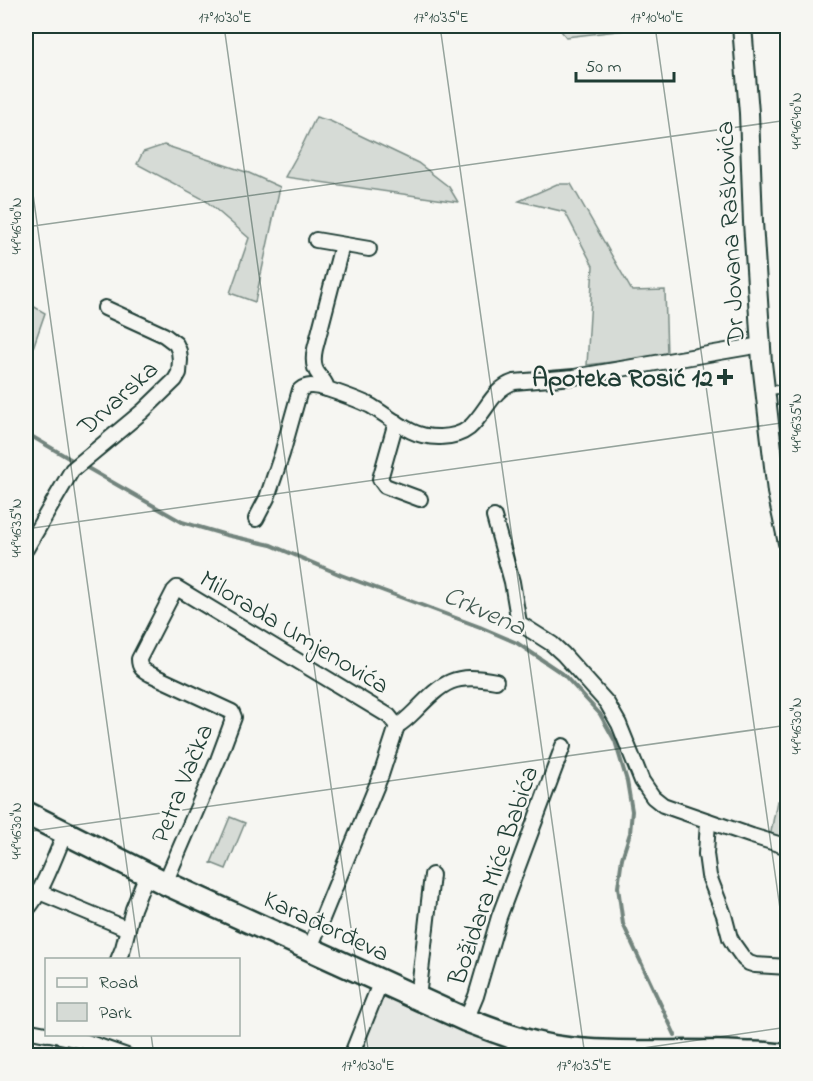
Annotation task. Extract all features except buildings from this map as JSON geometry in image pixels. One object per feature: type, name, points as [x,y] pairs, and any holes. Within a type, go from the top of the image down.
[{"type":"main road","name":"Karađorđeva","points":[[26,813],[156,879],[466,1020],[504,1035],[528,1042],[616,1054],[705,1052],[784,1056]]},
{"type":"street","name":"Dr Jovana Raškovića","points":[[742,26],[765,391],[777,492],[788,543]]},
{"type":"street","points":[[316,240],[369,249]]},
{"type":"street","points":[[327,389],[326,383],[316,369],[313,356],[342,245]]},
{"type":"street","name":"Drvarska","points":[[26,549],[72,470],[143,411],[175,381],[179,374],[179,351],[171,339],[105,308]]},
{"type":"street","points":[[256,519],[267,498],[300,390],[307,386],[327,389],[364,403],[411,432],[444,436],[454,435],[467,429],[497,392],[514,382],[574,377],[761,345]]},
{"type":"street","points":[[396,422],[380,479],[385,486],[420,499]]},
{"type":"street","points":[[494,518],[512,582],[519,623],[552,644],[607,703],[619,724],[636,769],[650,794],[663,805],[788,847]]},
{"type":"street","name":"Milorada Umjenovića","points":[[177,588],[389,716],[397,726],[381,775],[310,948]]},
{"type":"street","name":"Petra Vačka","points":[[156,879],[218,760],[234,717],[232,712],[141,669],[139,659],[177,588]]},
{"type":"street","points":[[397,726],[406,721],[448,682],[466,677],[496,681]]},
{"type":"street","name":"Božidara Miće Babića","points":[[466,1020],[476,996],[499,917],[562,746]]},
{"type":"street","points":[[708,821],[709,876],[734,945],[744,959],[755,965],[788,967]]},
{"type":"street","points":[[26,910],[39,892],[65,833]]},
{"type":"street","points":[[418,998],[432,874]]},
{"type":"street","points":[[119,958],[133,909],[156,879]]},
{"type":"street","points":[[39,892],[128,929]]},
{"type":"street","points":[[351,1056],[381,981]]},
{"type":"street","points":[[26,1030],[45,1033]]},
{"type":"street","points":[[66,1036],[85,1038],[127,1056]]},
{"type":"lane","points":[[765,391],[787,389]]},
{"type":"shaded area","points":[[391,998],[493,1044],[488,1055],[357,1056],[380,1001]]},
{"type":"green space","points":[[557,26],[661,26],[566,37]]},
{"type":"green space","points":[[316,117],[330,121],[418,163],[449,187],[458,202],[285,177]]},
{"type":"green space","points":[[164,145],[249,173],[280,187],[255,302],[230,293],[249,238],[205,200],[137,164],[143,152]]},
{"type":"green space","points":[[557,184],[571,184],[632,291],[665,290],[667,355],[587,365],[593,266],[565,212],[519,201]]},
{"type":"green space","points":[[26,302],[45,313],[26,368]]},
{"type":"green space","points":[[777,801],[787,804],[787,842],[770,837]]},
{"type":"green space","points":[[230,817],[245,823],[226,869],[211,863]]},
{"type":"waterway","name":"Crkvena","points":[[26,433],[77,463]]},
{"type":"waterway","name":"Crkvena","points":[[84,466],[182,522],[271,545],[341,575],[480,627],[517,643],[563,674],[600,714],[615,741],[627,781],[632,811],[630,833],[622,858],[618,887],[623,924],[675,1035]]},
{"type":"place","name":"Apoteka Rosić 12","points":[[725,377]]}]
